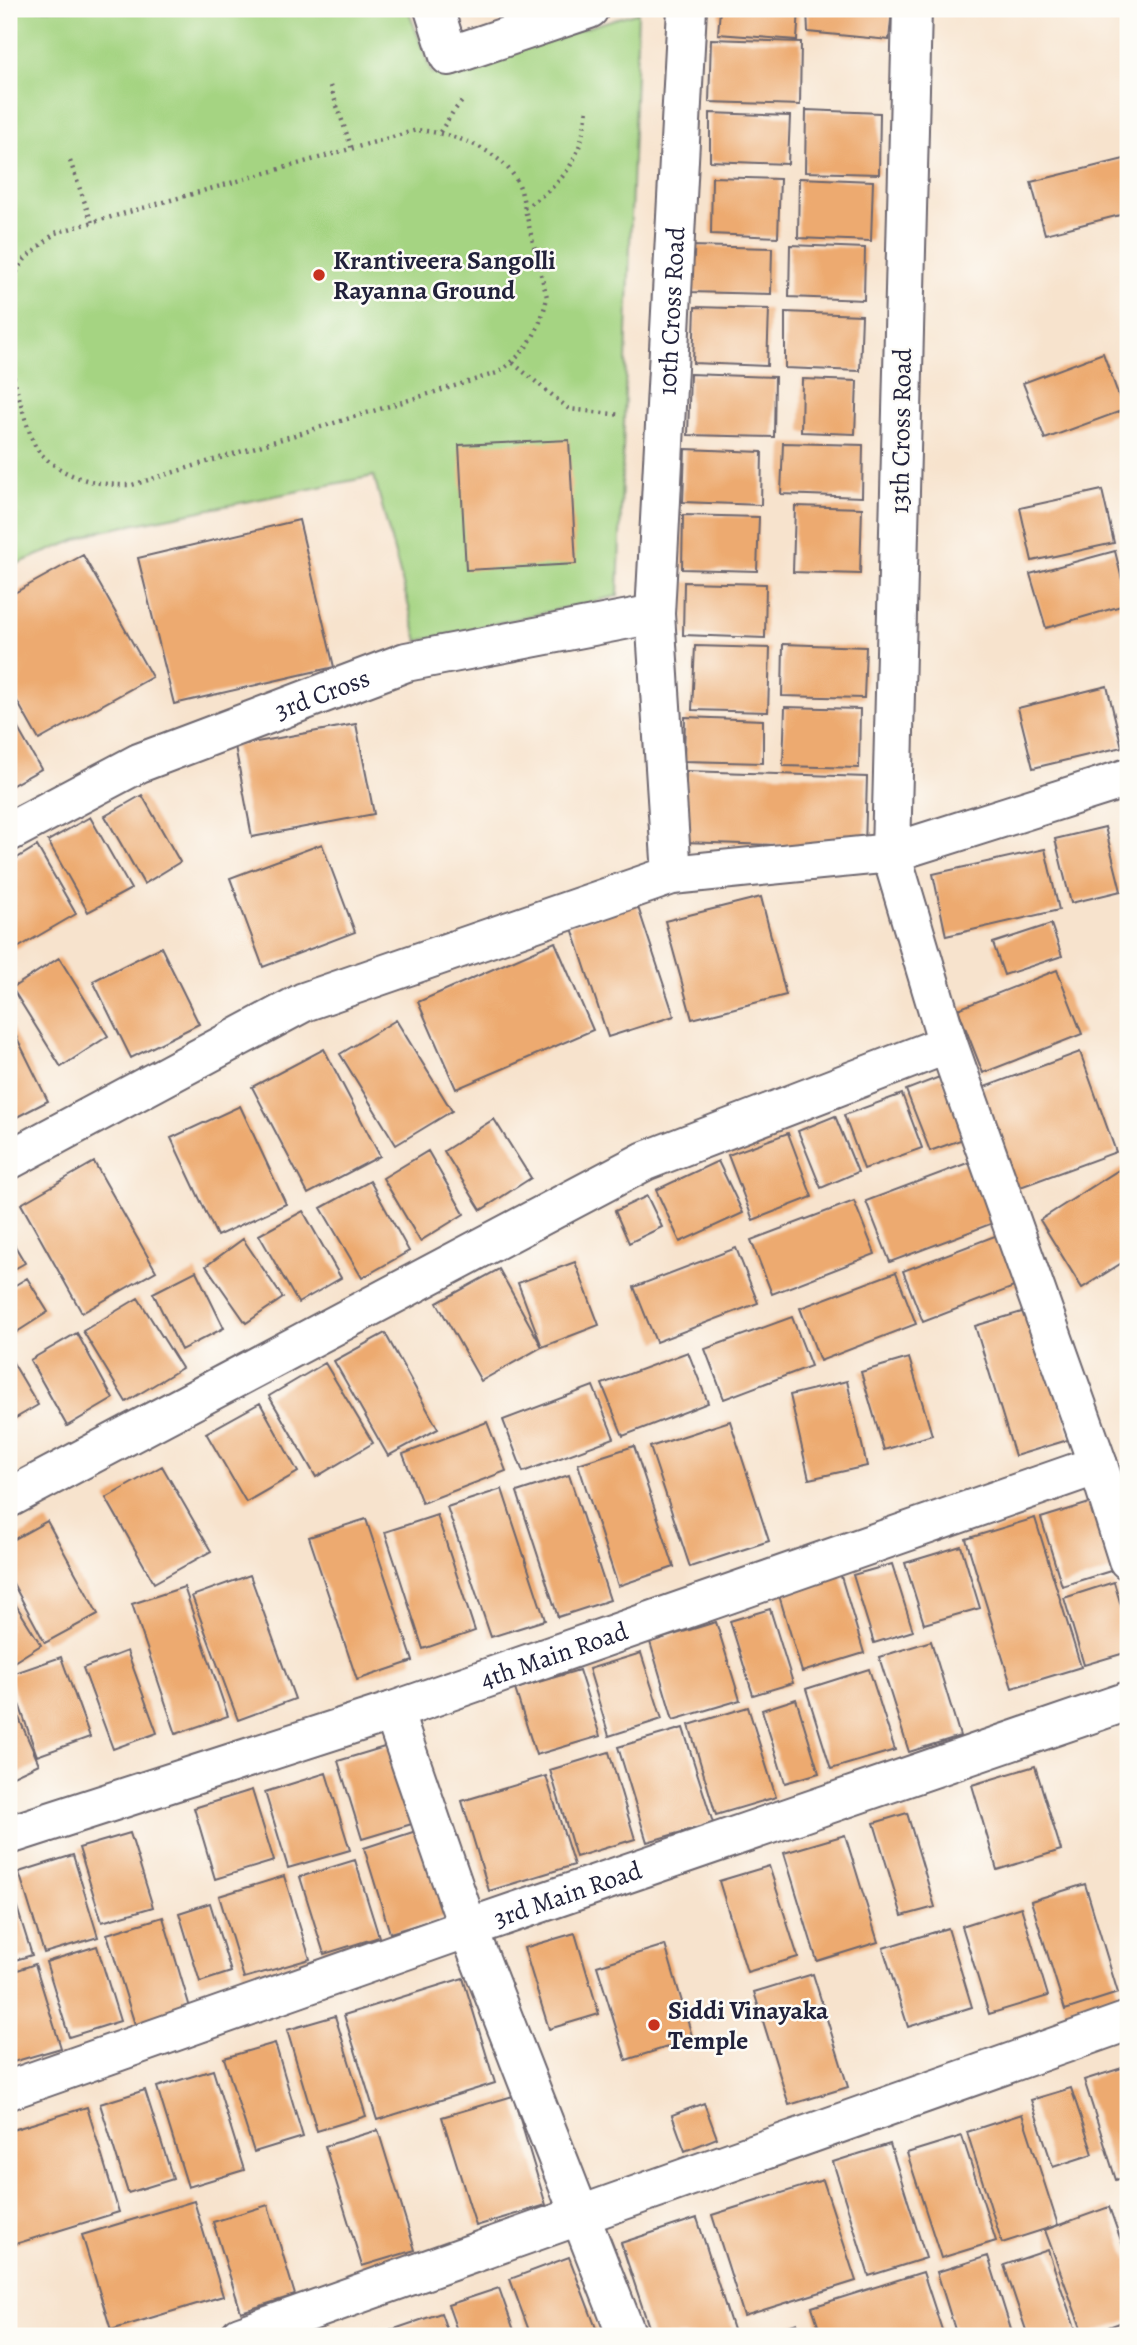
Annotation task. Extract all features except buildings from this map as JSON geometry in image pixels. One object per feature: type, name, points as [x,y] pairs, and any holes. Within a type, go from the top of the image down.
[{"type":"street","points":[[434,9],[449,56],[589,9]]},
{"type":"street","name":"10th Cross Road","points":[[672,875],[655,614],[687,9]]},
{"type":"street","name":"13th Cross Road","points":[[912,9],[891,853],[948,1044],[1098,1465],[1128,1560]]},
{"type":"street","name":"3rd Cross","points":[[9,832],[139,763],[406,662],[655,614]]},
{"type":"street","points":[[9,1160],[304,1002],[672,875],[891,853],[1128,778]]},
{"type":"street","points":[[9,1498],[645,1161],[948,1044]]},
{"type":"street","name":"4th Main Road","points":[[9,1835],[393,1711],[1098,1465]]},
{"type":"street","name":"3rd Main Road","points":[[9,2090],[468,1928],[1128,1701]]},
{"type":"street","points":[[393,1711],[468,1928],[627,2336]]},
{"type":"street","points":[[240,2336],[1128,2021]]},
{"type":"path","points":[[330,86],[352,149]]},
{"type":"path","points":[[524,208],[547,194],[577,155],[587,108]]},
{"type":"path","points":[[9,284],[25,259],[55,233],[417,130],[440,132],[485,151],[503,166],[518,184],[547,297],[536,334],[526,349],[513,363],[496,373],[132,485],[110,486],[67,473],[36,448],[10,372],[9,360]]},
{"type":"path","points":[[70,161],[92,223]]},
{"type":"path","points":[[513,363],[569,409],[665,421]]},
{"type":"green space","name":"Krantiveera Sangolli Rayanna Ground","points":[[9,9],[408,9],[432,74],[638,12],[618,596],[418,641],[374,476],[96,532],[9,567]]},
{"type":"place","name":"Krantiveera Sangolli Rayanna Ground","points":[[319,275]]},
{"type":"place","name":"Siddi Vinayaka Temple","points":[[654,2025]]}]
